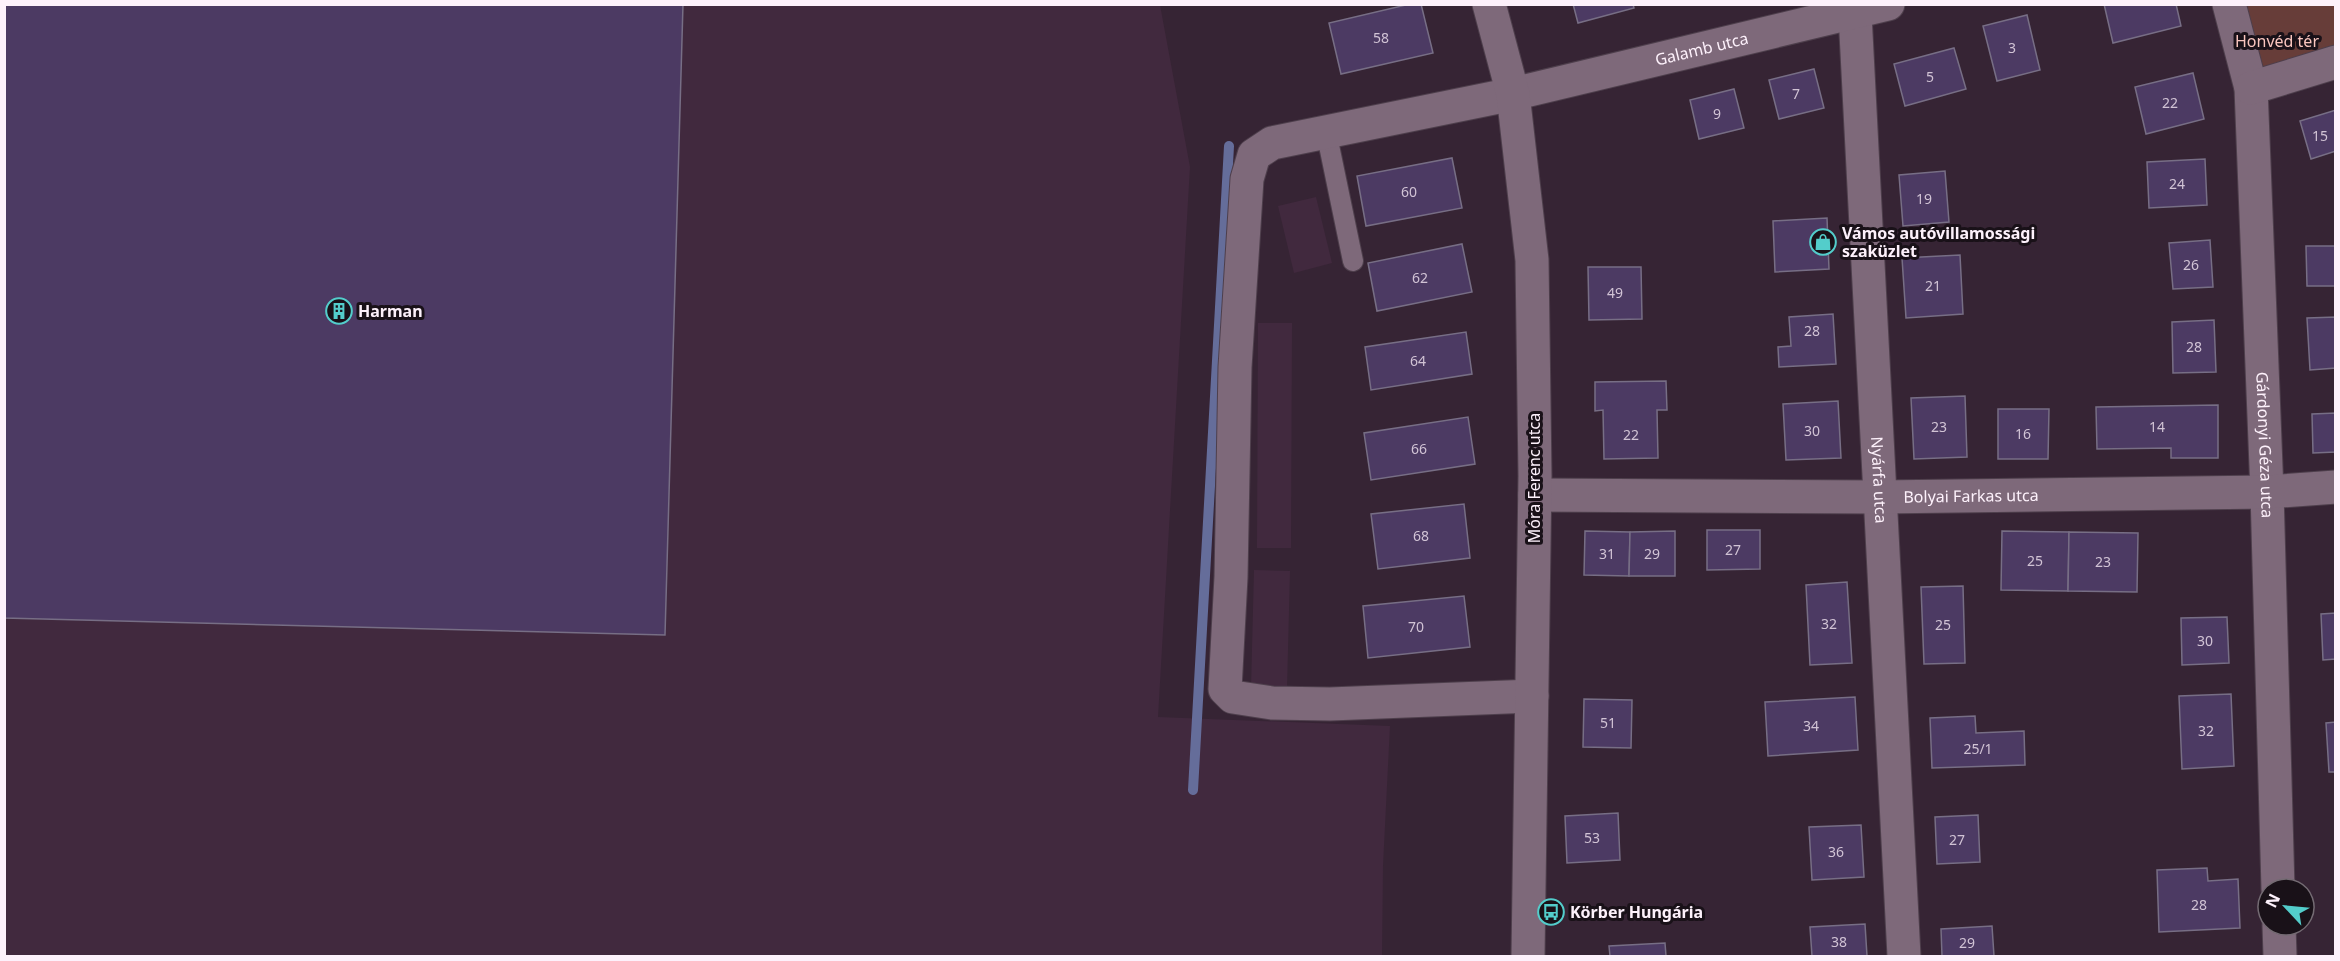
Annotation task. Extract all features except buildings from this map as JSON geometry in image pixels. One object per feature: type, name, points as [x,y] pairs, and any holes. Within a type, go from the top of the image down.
[{"type":"street","name":"Móra Ferenc utca","points":[[1489,4],[1513,94],[1532,260],[1535,495],[1528,957]]},
{"type":"street","name":"Galamb utca","points":[[1532,696],[1330,704],[1272,703],[1233,697],[1226,689],[1231,577],[1235,367],[1247,179],[1254,155],[1272,143],[1513,94],[1854,9],[1888,4]]},
{"type":"street","name":"Gárdonyi Géza utca","points":[[2229,4],[2251,88],[2267,492],[2278,877]]},
{"type":"street","name":"Nyárfa utca","points":[[1854,9],[1904,957]]},
{"type":"street","points":[[2251,88],[2336,62]]},
{"type":"street","name":"Bolyai Farkas utca","points":[[1535,495],[1879,497],[2267,492],[2336,487]]},
{"type":"street","points":[[2279,937],[2280,957]]},
{"type":"lane","points":[[1326,132],[1353,261]]},
{"type":"shaded area","points":[[5,5],[1160,5],[1190,167],[1158,717],[1390,726],[1383,866],[1382,956],[5,956]]},
{"type":"shaded area","points":[[1316,197],[1332,263],[1294,273],[1278,206]]},
{"type":"shaded area","points":[[1258,323],[1292,323],[1291,548],[1257,548]]},
{"type":"shaded area","points":[[1254,570],[1290,571],[1287,689],[1251,688]]},
{"type":"green space","name":"Honvéd tér","points":[[2229,5],[2335,5],[2335,62],[2251,88]]},
{"type":"waterway","points":[[1193,790],[1229,146]]},
{"type":"place","name":"Vámos autóvillamossági szaküzlet","points":[[1823,242]]},
{"type":"place","name":"Harman","points":[[339,311]]},
{"type":"place","name":"Körber Hungária","points":[[1551,912]]}]
